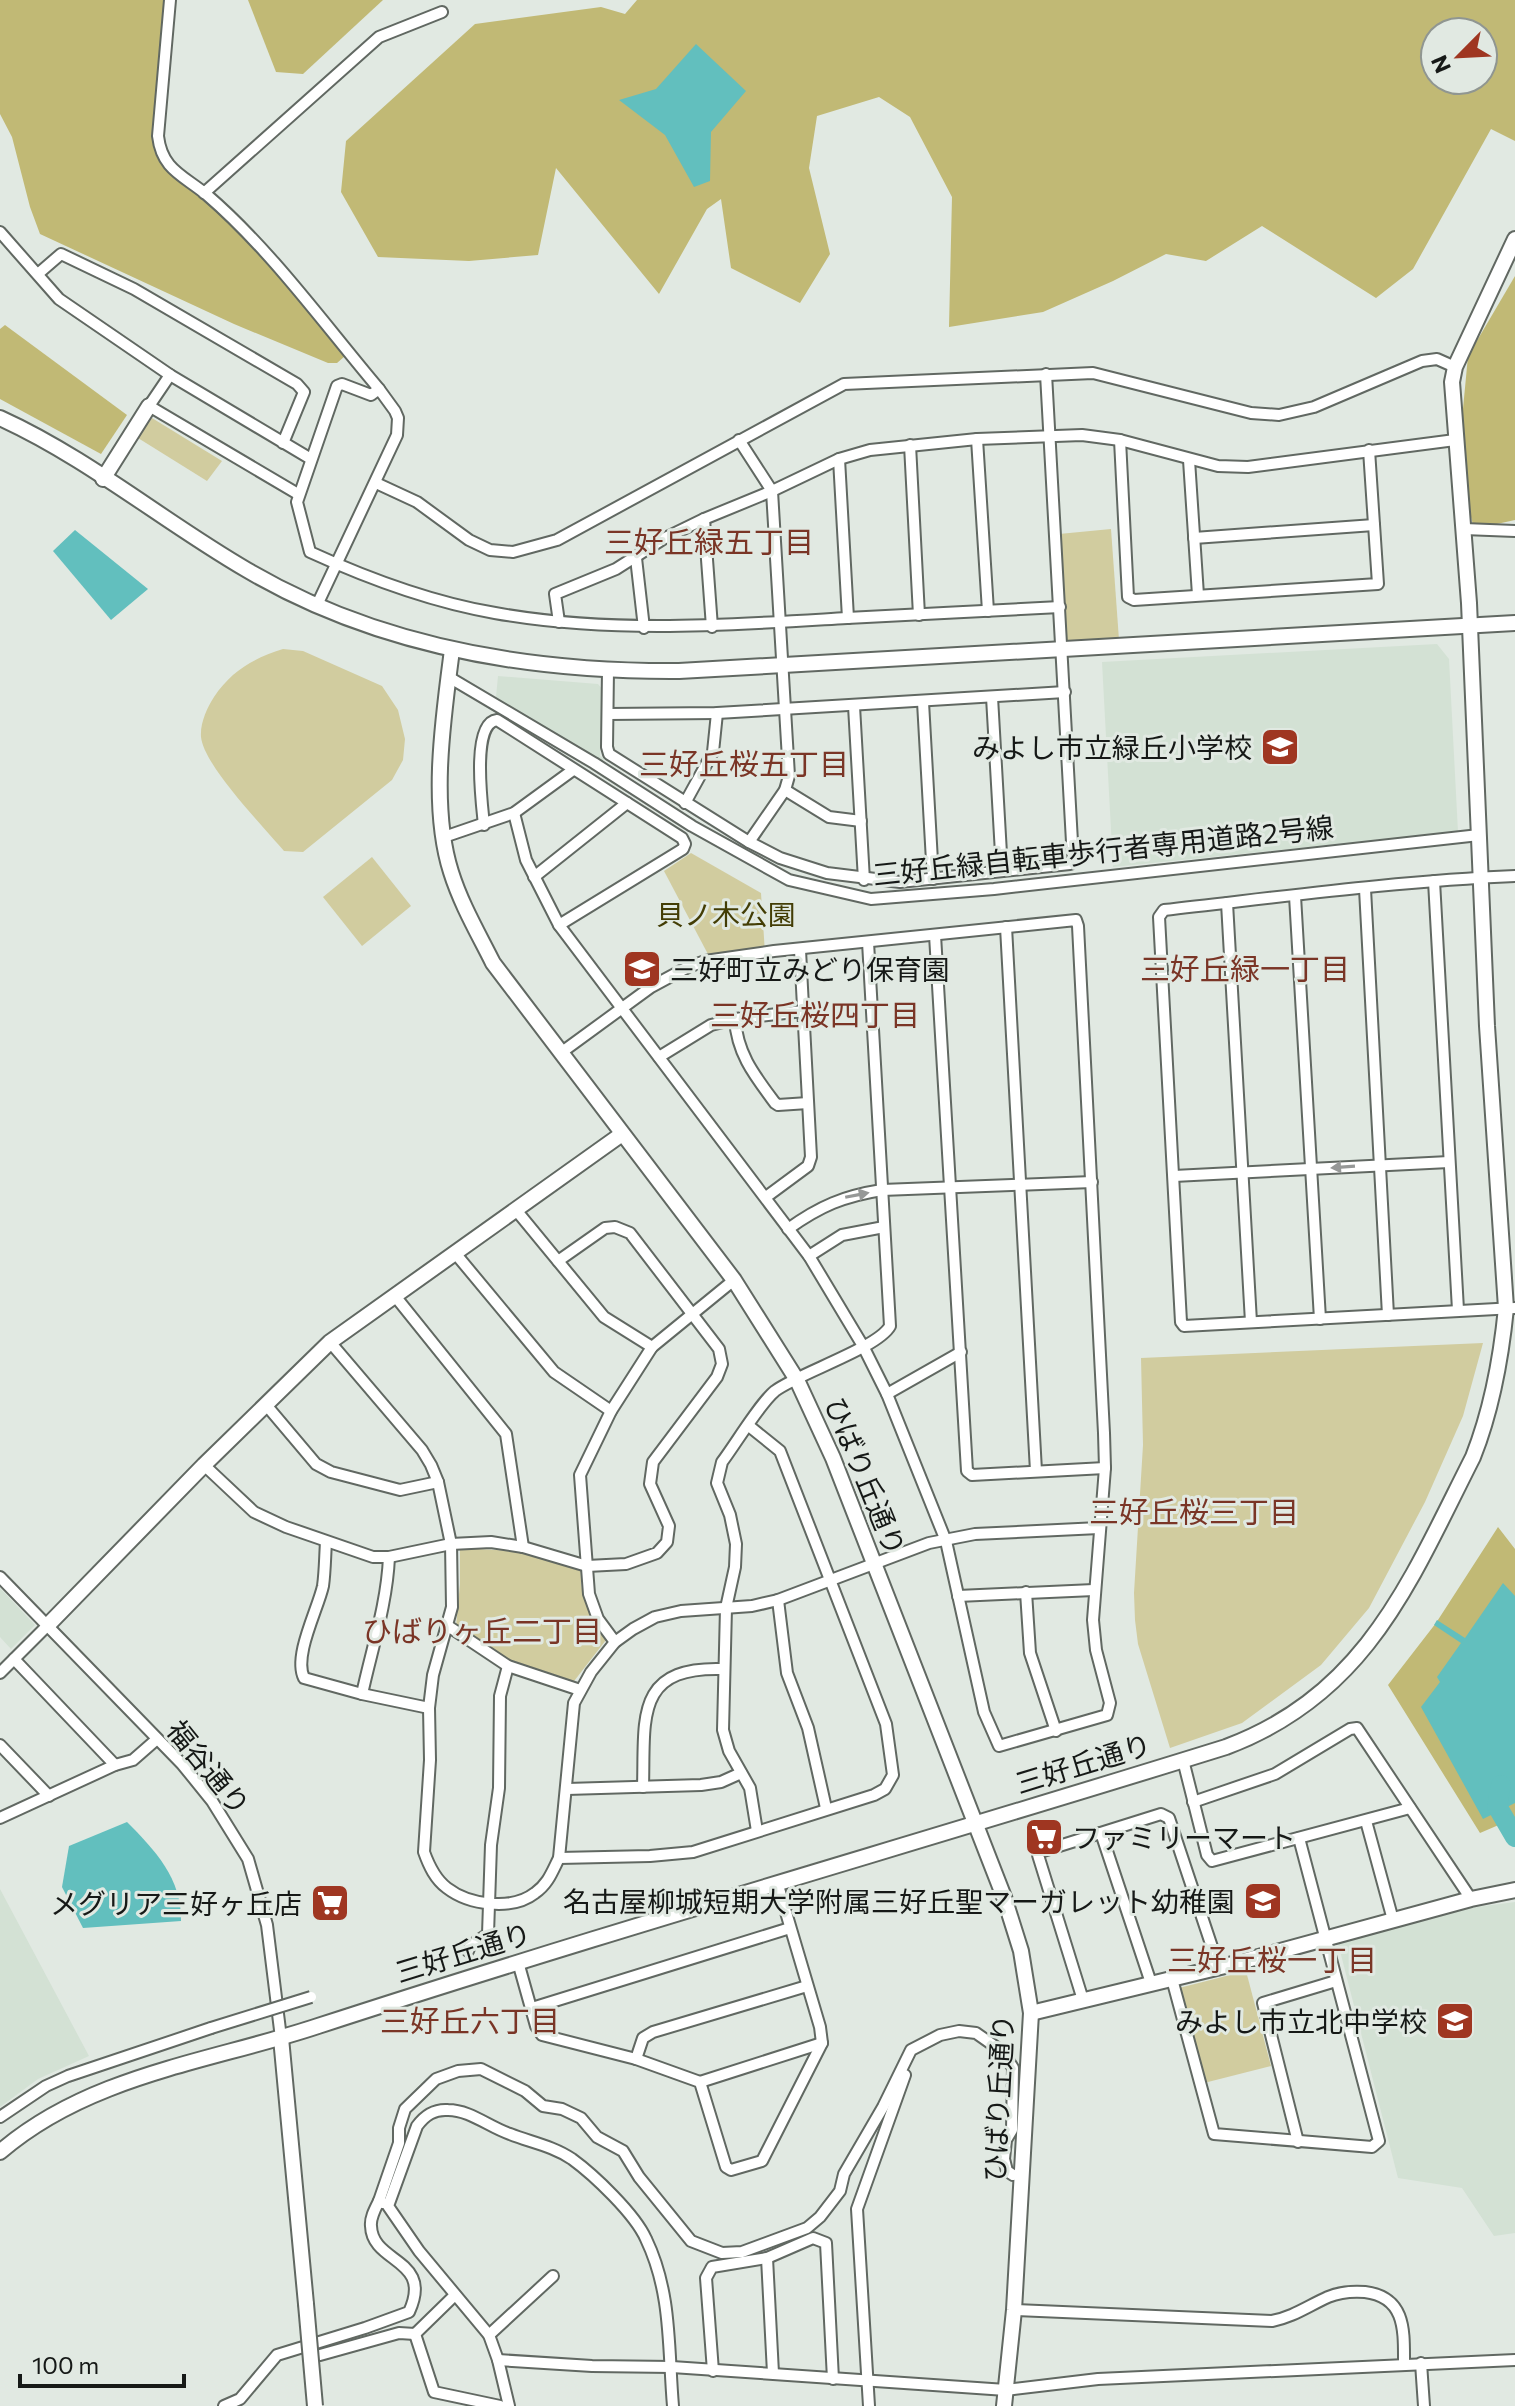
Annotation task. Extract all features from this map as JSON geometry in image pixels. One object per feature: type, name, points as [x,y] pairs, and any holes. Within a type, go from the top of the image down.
[{"type":"street","points":[[170,0],[159,147],[172,169],[240,225],[395,411],[397,435],[317,605]]},
{"type":"street","points":[[204,193],[379,37],[442,12]]},
{"type":"street","points":[[0,232],[59,299],[170,375],[311,459]]},
{"type":"street","points":[[376,483],[417,502],[469,540],[490,550],[513,552],[557,540],[844,384],[1093,373],[1251,413],[1279,415],[1314,407],[1422,361],[1437,359],[1455,367],[1515,239]]},
{"type":"street","points":[[39,273],[61,254],[134,289],[297,384],[304,392],[283,443]]},
{"type":"street","name":"三好丘通り","points":[[0,2152],[41,2121],[91,2094],[1240,1742],[1292,1715],[1316,1697],[1349,1667],[1385,1624],[1477,1447],[1510,1308],[1487,1026],[1470,626],[1452,382],[1455,367]]},
{"type":"street","points":[[608,670],[609,754],[749,842],[802,867],[893,883],[1070,864],[1073,860],[1063,649],[1046,374]]},
{"type":"street","points":[[103,479],[170,375]]},
{"type":"street","points":[[379,389],[371,395],[342,384],[337,386],[298,494],[297,502],[308,549],[335,563],[429,598],[495,613],[559,622],[644,628],[712,627],[1060,607]]},
{"type":"street","points":[[149,406],[298,494]]},
{"type":"street","points":[[0,418],[252,573],[317,605],[452,650],[532,664],[679,671],[1515,623]]},
{"type":"street","points":[[559,622],[555,594],[636,558],[663,539],[704,519],[839,459],[870,450],[977,439],[1082,435],[1120,440],[1218,466],[1248,467],[1455,440]]},
{"type":"street","points":[[977,439],[988,611]]},
{"type":"street","points":[[739,440],[772,491],[789,776],[785,790],[749,842]]},
{"type":"street","points":[[1120,440],[1128,597],[1134,600],[1378,584],[1369,450]]},
{"type":"street","points":[[910,445],[919,615]]},
{"type":"street","points":[[839,459],[848,618]]},
{"type":"street","points":[[1189,460],[1198,595]]},
{"type":"street","points":[[704,519],[712,627]]},
{"type":"street","points":[[1194,538],[1374,525]]},
{"type":"street","points":[[1464,529],[1514,531],[1515,541]]},
{"type":"street","points":[[636,558],[644,628]]},
{"type":"street","name":"ひばり丘通り","points":[[452,650],[439,765],[444,837],[451,871],[469,916],[493,963],[734,1280],[797,1380],[833,1458],[976,1822],[1021,1951],[1031,2013],[1014,2310],[1004,2406]]},
{"type":"street","name":"三好丘緑自転車歩行者専用道路2号線","points":[[452,679],[594,763],[692,826],[789,880],[871,899],[994,889],[1479,835]]},
{"type":"street","points":[[608,714],[717,713],[1065,692]]},
{"type":"street","points":[[992,697],[1002,871]]},
{"type":"street","points":[[923,702],[933,879]]},
{"type":"street","points":[[854,706],[864,880]]},
{"type":"street","points":[[685,803],[713,752],[717,713]]},
{"type":"street","points":[[484,825],[480,768],[484,732],[490,721],[497,720],[682,838],[685,844],[683,849],[559,925]]},
{"type":"street","points":[[444,837],[514,813],[573,770]]},
{"type":"street","points":[[785,790],[829,817],[861,821]]},
{"type":"street","points":[[534,877],[627,803]]},
{"type":"street","points":[[514,813],[520,844],[559,925],[621,1007],[659,1057],[766,1197],[809,1256],[863,1346],[887,1394],[946,1541],[984,1712],[999,1746],[1105,1716],[1110,1707],[1096,1650],[1094,1590],[1105,1468],[1076,920],[705,961],[669,976],[621,1007],[562,1052]]},
{"type":"street","points":[[1510,1308],[1188,1327],[1181,1322],[1159,917],[1164,910],[1434,881],[1515,876]]},
{"type":"street","points":[[1434,881],[1458,1310]]},
{"type":"street","points":[[1365,889],[1388,1315]]},
{"type":"street","points":[[1295,896],[1320,1319]]},
{"type":"street","points":[[1227,903],[1251,1322]]},
{"type":"street","points":[[1006,927],[1036,1471]]},
{"type":"street","points":[[935,935],[969,1474],[1105,1468]]},
{"type":"street","points":[[757,1831],[750,1788],[729,1751],[723,1730],[726,1608],[735,1567],[736,1544],[717,1474],[722,1462],[775,1392],[863,1346],[888,1331],[890,1326],[868,942]]},
{"type":"street","points":[[766,1197],[811,1162],[800,950]]},
{"type":"street","points":[[659,1057],[704,1028],[735,1019],[803,1011]]},
{"type":"street","points":[[735,1019],[744,1058],[775,1103],[808,1103]]},
{"type":"street","points":[[0,1673],[330,1342],[622,1134]]},
{"type":"street","points":[[1174,1176],[1449,1162]]},
{"type":"street","points":[[788,1229],[840,1199],[882,1190],[951,1190],[1092,1182]]},
{"type":"street","points":[[516,1210],[604,1317],[652,1347]]},
{"type":"street","points":[[809,1256],[842,1235],[884,1227]]},
{"type":"street","points":[[204,1465],[254,1512],[286,1527],[373,1557],[389,1557],[451,1544],[499,1542],[587,1566],[607,1566],[657,1553],[667,1542],[669,1526],[650,1484],[653,1462],[714,1382],[722,1364],[719,1349],[635,1239],[621,1229],[602,1229],[558,1261]]},
{"type":"street","points":[[455,1253],[554,1372],[611,1411]]},
{"type":"street","points":[[615,1642],[593,1609],[589,1594],[580,1475],[611,1411],[652,1347],[734,1280]]},
{"type":"street","points":[[395,1296],[506,1434],[523,1547]]},
{"type":"street","points":[[330,1342],[422,1450],[438,1482],[451,1544],[453,1593],[448,1626],[433,1675],[429,1708],[430,1760],[424,1852],[429,1865],[445,1887],[457,1894],[487,1902],[508,1904],[521,1901],[534,1894],[549,1879],[559,1858],[571,1722],[580,1690],[615,1642],[648,1621],[666,1614],[778,1600],[929,1543],[985,1533],[1099,1528]]},
{"type":"street","points":[[887,1394],[961,1352]]},
{"type":"street","points":[[267,1406],[316,1464],[331,1472],[400,1490],[438,1482]]},
{"type":"street","points":[[559,1858],[693,1852],[880,1792],[890,1781],[894,1767],[882,1712],[831,1579],[778,1447],[749,1426]]},
{"type":"street","points":[[326,1542],[322,1588],[305,1644],[301,1673],[304,1678],[429,1708]]},
{"type":"street","points":[[362,1694],[385,1604],[389,1557]]},
{"type":"street","name":"福谷通り","points":[[0,1577],[157,1739],[212,1801],[248,1859],[267,1925],[281,2038]]},
{"type":"street","points":[[958,1596],[1094,1590]]},
{"type":"street","points":[[1026,1592],[1030,1653],[1056,1731]]},
{"type":"street","points":[[778,1600],[787,1673],[808,1728],[826,1808]]},
{"type":"street","points":[[448,1626],[508,1666],[580,1690]]},
{"type":"street","points":[[14,1659],[115,1765]]},
{"type":"street","points":[[468,1951],[470,1946],[488,1934],[491,1845],[499,1788],[500,1696],[508,1666]]},
{"type":"street","points":[[643,1787],[645,1717],[655,1693],[671,1678],[691,1669],[723,1669]]},
{"type":"street","points":[[1193,1802],[1275,1774],[1358,1729],[1471,1899]]},
{"type":"street","points":[[0,1818],[115,1765],[133,1760],[157,1739]]},
{"type":"street","points":[[0,1745],[49,1796]]},
{"type":"street","points":[[1183,1760],[1207,1855],[1212,1861],[1410,1808]]},
{"type":"street","points":[[567,1789],[712,1784],[741,1773]]},
{"type":"street","points":[[1083,2000],[1038,1855],[1161,1814],[1169,1818],[1219,1968]]},
{"type":"street","points":[[1366,1821],[1393,1920]]},
{"type":"street","points":[[1101,1833],[1151,1983]]},
{"type":"street","points":[[1172,1979],[1214,2134],[1372,2147],[1379,2141],[1299,1838]]},
{"type":"street","points":[[700,2082],[726,2167],[731,2170],[762,2161],[822,2043],[777,1882]]},
{"type":"street","points":[[1031,2013],[1219,1968],[1471,1899],[1515,1890]]},
{"type":"street","points":[[532,2008],[790,1928]]},
{"type":"street","points":[[518,1962],[536,2026],[542,2035],[636,2059],[700,2082],[822,2043]]},
{"type":"street","points":[[1298,2142],[1263,2003],[1336,1981]]},
{"type":"street","points":[[636,2059],[643,2038],[653,2032],[807,1986]]},
{"type":"street","points":[[0,2117],[36,2092],[68,2076],[311,1997]]},
{"type":"street","points":[[509,2406],[489,2335],[383,2204],[388,2167],[399,2143],[399,2128],[405,2109],[436,2079],[458,2071],[481,2069],[525,2091],[543,2106],[562,2109],[581,2118],[597,2137],[623,2151],[639,2177],[691,2241],[722,2253],[742,2252],[807,2228],[820,2217],[840,2191],[844,2174],[883,2107],[911,2050],[940,2035],[959,2031],[976,2033],[1003,2052],[1013,2068],[1012,2130],[1006,2140],[1004,2159],[1007,2171],[1013,2175]]},
{"type":"street","points":[[281,2038],[315,2406]]},
{"type":"street","points":[[869,2406],[857,2209],[905,2075]]},
{"type":"street","points":[[224,2406],[240,2399],[277,2355],[409,2312],[416,2296],[414,2278],[407,2268],[377,2243],[373,2236],[372,2218],[383,2204],[417,2126],[425,2116],[438,2110],[465,2113],[507,2134],[558,2151],[585,2171],[635,2219],[657,2262],[666,2301],[673,2406]]},
{"type":"street","points":[[713,2371],[706,2278],[712,2267],[767,2258],[813,2238],[826,2243],[833,2379]]},
{"type":"street","points":[[767,2258],[773,2373]]},
{"type":"street","points":[[489,2335],[553,2276]]},
{"type":"street","points":[[1014,2310],[1272,2321],[1291,2318],[1329,2297],[1345,2292],[1363,2292],[1381,2295],[1397,2308],[1404,2331],[1404,2363]]},
{"type":"street","points":[[320,2355],[399,2333],[415,2334],[455,2295]]},
{"type":"street","points":[[415,2334],[434,2392],[500,2406]]},
{"type":"street","points":[[498,2360],[672,2367],[1006,2390],[1098,2379],[1515,2360]]},
{"type":"street","points":[[1421,2363],[1424,2406]]},
{"type":"shaded area","points":[[0,0],[167,0],[153,135],[155,153],[160,162],[238,228],[345,356],[337,363],[328,363],[234,324],[40,234],[12,137],[0,114]]},
{"type":"shaded area","points":[[248,0],[383,0],[303,74],[276,72]]},
{"type":"shaded area","points":[[637,0],[1515,0],[1515,141],[1491,129],[1413,269],[1376,298],[1262,226],[1206,261],[1166,254],[1043,312],[949,327],[952,197],[910,117],[879,97],[817,116],[809,168],[830,254],[800,303],[731,268],[721,199],[707,209],[659,294],[556,168],[538,255],[469,261],[378,257],[341,192],[346,141],[475,24],[601,7],[625,14]]},
{"type":"shaded area","points":[[1515,276],[1515,520],[1474,529],[1467,501],[1461,430],[1468,356]]},
{"type":"shaded area","points":[[5,325],[127,415],[101,454],[0,399],[0,329]]},
{"type":"shaded area","name":"みよし市立緑丘小学校","points":[[1437,644],[1449,659],[1458,832],[1113,867],[1102,662]]},
{"type":"shaded area","points":[[498,676],[598,684],[602,689],[600,756],[604,759],[600,764],[496,697]]},
{"type":"shaded area","points":[[1498,1527],[1515,1549],[1515,1818],[1480,1833],[1388,1685],[1436,1623]]},
{"type":"shaded area","points":[[0,1588],[35,1625],[11,1649],[0,1637]]},
{"type":"shaded area","points":[[0,1889],[89,2056],[38,2079],[0,2107]]},
{"type":"shaded area","points":[[1515,1902],[1515,2233],[1494,2236],[1462,2188],[1398,2178],[1338,1943],[1469,1908]]},
{"type":"green space","points":[[152,418],[222,461],[207,481],[138,438]]},
{"type":"green space","points":[[1111,529],[1119,640],[1064,644],[1059,534]]},
{"type":"green space","points":[[283,649],[303,651],[382,686],[398,710],[405,739],[403,760],[392,780],[303,852],[284,851],[212,764],[201,737],[207,711],[228,680],[253,661]]},
{"type":"green space","name":"貝ノ木公園","points":[[691,853],[761,893],[765,953],[710,958],[664,871]]},
{"type":"green space","points":[[372,857],[411,906],[362,946],[323,897]]},
{"type":"green space","points":[[1483,1343],[1463,1416],[1425,1502],[1369,1608],[1321,1665],[1242,1723],[1170,1748],[1138,1644],[1135,1620],[1143,1445],[1141,1358]]},
{"type":"green space","points":[[460,1548],[514,1551],[581,1567],[587,1606],[606,1640],[571,1685],[507,1659],[456,1626]]},
{"type":"green space","points":[[1246,1971],[1271,2066],[1200,2084],[1175,1989]]},
{"type":"water","points":[[696,44],[746,91],[711,132],[710,181],[694,187],[665,135],[619,100],[656,89]]},
{"type":"water","points":[[75,530],[148,589],[111,620],[53,551]]},
{"type":"water","points":[[1503,1583],[1515,1596],[1515,1803],[1483,1819],[1421,1707],[1440,1682],[1437,1677],[1461,1643],[1434,1625],[1437,1620],[1465,1638]]},
{"type":"water","points":[[127,1822],[165,1866],[177,1892],[181,1921],[83,1928],[62,1887],[69,1846]]},
{"type":"waterway","points":[[1501,1785],[1497,1806],[1515,1837]]},
{"type":"place","name":"みよし市立緑丘小学校","points":[[1280,747]]},
{"type":"place","name":"三好町立みどり保育園","points":[[642,969]]},
{"type":"place","name":"ファミリーマート","points":[[1044,1837]]},
{"type":"place","name":"名古屋柳城短期大学附属三好丘聖マーガレット幼稚園","points":[[1263,1901]]},
{"type":"place","name":"メグリア三好ヶ丘店","points":[[330,1903]]},
{"type":"place","name":"みよし市立北中学校","points":[[1455,2021]]},
{"type":"district","name":"三好丘緑五丁目","points":[[709,540]]},
{"type":"district","name":"三好丘桜五丁目","points":[[744,762]]},
{"type":"district","name":"三好丘緑一丁目","points":[[1245,967]]},
{"type":"district","name":"三好丘桜四丁目","points":[[815,1013]]},
{"type":"district","name":"三好丘桜三丁目","points":[[1194,1510]]},
{"type":"district","name":"ひばりヶ丘二丁目","points":[[482,1629]]},
{"type":"district","name":"三好丘桜一丁目","points":[[1272,1958]]},
{"type":"district","name":"三好丘六丁目","points":[[470,2019]]}]
